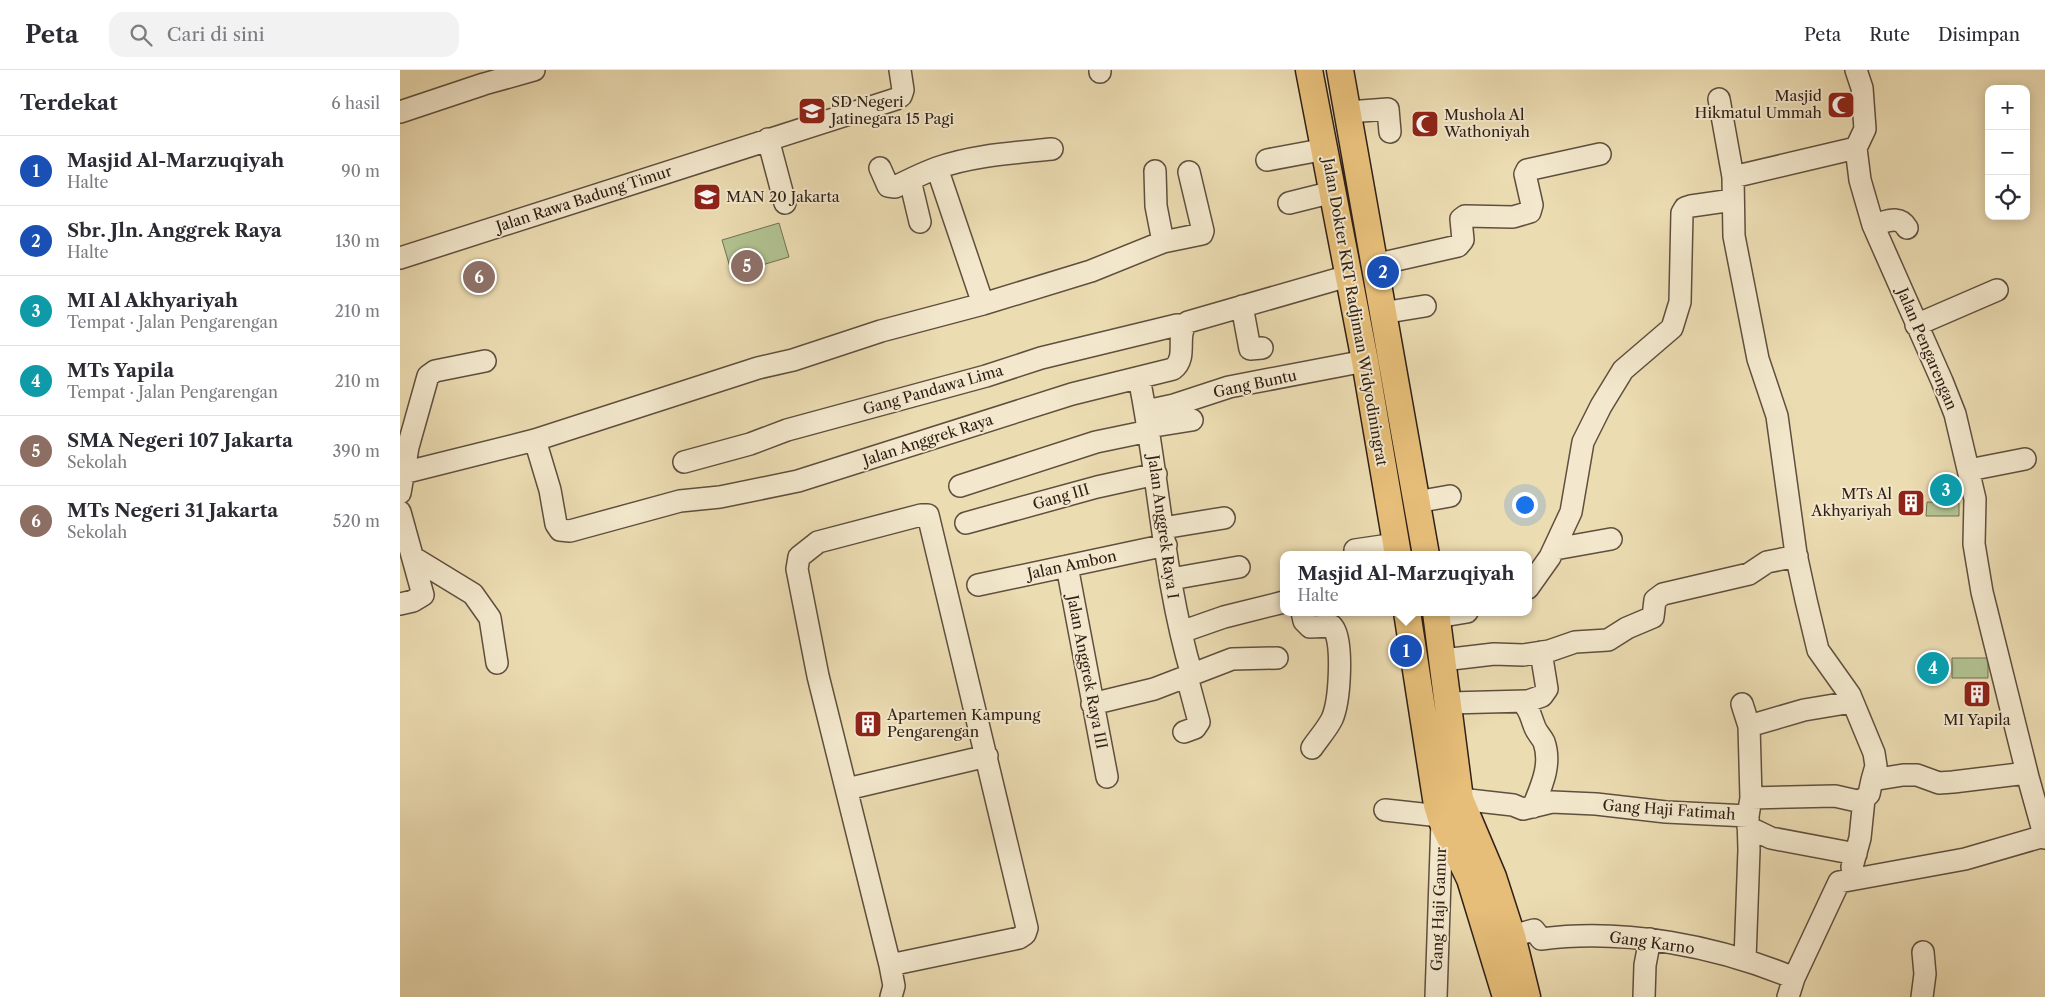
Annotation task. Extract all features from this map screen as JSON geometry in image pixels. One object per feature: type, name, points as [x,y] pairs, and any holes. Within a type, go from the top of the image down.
[{"type":"main road","name":"Jalan Dokter KRT Radjiman Widyodiningrat","points":[[1309,70],[1326,149],[1365,361],[1397,549]]},
{"type":"main road","name":"Jalan Dokter KRT Radjiman Widyodiningrat","points":[[1340,70],[1425,551]]},
{"type":"main road","points":[[1408,616],[1441,818],[1470,879],[1506,997]]},
{"type":"main road","points":[[1436,616],[1460,799],[1486,856],[1512,936],[1527,997]]},
{"type":"street","points":[[400,112],[484,84],[534,70]]},
{"type":"street","name":"Jalan Rawa Badung Timur","points":[[400,258],[901,96],[903,90],[900,70]]},
{"type":"street","name":"Jalan Pengarengan","points":[[1856,70],[1862,88],[1865,129],[1856,148],[1860,180],[1873,226],[1942,380],[1955,414],[1975,499],[1973,524],[1977,566],[2027,773],[2044,832]]},
{"type":"street","points":[[1719,99],[1733,177],[1734,236],[1758,359],[1777,416],[1797,556],[1818,650],[1837,676],[1852,702],[1874,753],[1876,766],[1868,789],[1860,838],[1849,878]]},
{"type":"street","points":[[1348,112],[1388,109],[1390,132]]},
{"type":"street","points":[[768,139],[785,203]]},
{"type":"street","points":[[1733,177],[1856,148]]},
{"type":"street","points":[[880,168],[888,186],[891,187],[937,168],[990,156],[1052,149]]},
{"type":"street","points":[[1267,160],[1326,149]]},
{"type":"street","points":[[1374,265],[1446,250],[1462,244],[1461,219],[1466,216],[1512,217],[1530,212],[1532,205],[1525,174],[1527,170],[1600,154]]},
{"type":"street","points":[[937,168],[983,304]]},
{"type":"street","points":[[1155,171],[1156,206],[1163,242]]},
{"type":"street","points":[[401,483],[758,368],[793,360],[882,331],[983,304],[1091,270],[1163,242],[1203,232],[1188,172]]},
{"type":"street","points":[[910,180],[920,222]]},
{"type":"street","points":[[1289,203],[1333,192]]},
{"type":"street","points":[[1532,582],[1555,549],[1571,512],[1583,442],[1601,406],[1623,370],[1672,328],[1678,315],[1682,213],[1685,208],[1691,206],[1733,200]]},
{"type":"street","points":[[1873,226],[1899,220],[1904,222],[1907,228]]},
{"type":"street","points":[[1184,325],[1188,322],[1348,276]]},
{"type":"street","points":[[1916,325],[1996,290]]},
{"type":"street","points":[[1242,306],[1250,349],[1262,348]]},
{"type":"street","points":[[1382,313],[1425,306]]},
{"type":"street","name":"Gang Pandawa Lima","points":[[684,462],[750,444],[787,430],[986,376],[1041,358],[1177,325],[1184,325]]},
{"type":"street","name":"Jalan Anggrek Raya","points":[[535,440],[550,490],[556,524],[560,530],[570,530],[680,501],[720,497],[798,481],[1072,394],[1174,369],[1179,364],[1184,325]]},
{"type":"street","points":[[401,483],[428,376],[435,371],[485,361]]},
{"type":"street","name":"Gang Buntu","points":[[1148,423],[1174,405],[1229,387],[1365,361]]},
{"type":"street","name":"Jalan Anggrek Raya I","points":[[1138,378],[1148,423],[1170,580],[1199,722],[1195,728],[1184,732]]},
{"type":"street","points":[[960,486],[1148,423],[1192,420]]},
{"type":"street","points":[[1969,470],[2025,459]]},
{"type":"street","name":"Gang III","points":[[966,523],[1097,487],[1156,474]]},
{"type":"street","points":[[1416,502],[1450,496]]},
{"type":"street","points":[[400,512],[423,596],[400,604]]},
{"type":"street","points":[[890,965],[1019,938],[1025,934],[1027,928],[928,515],[921,515],[818,542],[799,557],[797,569],[818,676],[890,965],[894,986],[891,997]]},
{"type":"street","name":"Jalan Ambon","points":[[978,585],[1067,566],[1224,518]]},
{"type":"street","points":[[1555,549],[1611,539]]},
{"type":"street","points":[[1355,550],[1397,549]]},
{"type":"street","points":[[1443,660],[1541,652],[1575,642],[1608,640],[1627,628],[1653,617],[1655,600],[1663,594],[1749,574],[1767,562],[1797,556]]},
{"type":"street","points":[[414,558],[473,594],[490,618],[497,663]]},
{"type":"street","name":"Jalan Anggrek Raya III","points":[[1067,566],[1107,777]]},
{"type":"street","points":[[1170,580],[1239,568]]},
{"type":"street","points":[[1181,632],[1224,617],[1280,603]]},
{"type":"street","points":[[1303,616],[1304,621],[1310,627],[1332,626],[1340,670],[1338,695],[1332,719],[1312,748]]},
{"type":"street","points":[[1449,703],[1522,702],[1538,698],[1546,689],[1541,652]]},
{"type":"street","points":[[1092,704],[1154,689],[1239,657],[1277,658]]},
{"type":"street","points":[[1522,702],[1529,709],[1534,726],[1545,745],[1546,764],[1544,781],[1533,807]]},
{"type":"street","points":[[1749,726],[1804,710],[1852,702]]},
{"type":"street","points":[[1742,704],[1749,726],[1752,754],[1745,959]]},
{"type":"street","points":[[847,789],[987,756]]},
{"type":"street","name":"Gang Haji Fatimah","points":[[1460,799],[1514,805],[1523,808],[1533,807],[1546,802],[1596,804],[1666,812],[1749,813],[1834,796],[1857,801],[1868,789],[1903,775],[1917,775],[1939,783],[2027,773]]},
{"type":"street","points":[[1386,810],[1441,818]]},
{"type":"street","points":[[1749,813],[1770,838],[1856,854]]},
{"type":"street","name":"Gang Haji Gamur","points":[[1436,997],[1441,818]]},
{"type":"street","points":[[1791,987],[1834,888],[1839,882],[1849,878],[1921,868],[1965,859],[2044,832]]},
{"type":"street","name":"Gang Karno","points":[[1512,936],[1534,930],[1541,939],[1597,935],[1650,939],[1745,959],[1791,987]]},
{"type":"street","points":[[1644,997],[1645,965],[1650,939]]},
{"type":"street","points":[[1922,997],[1925,974],[1923,952]]},
{"type":"green space","points":[[779,223],[789,257],[732,274],[722,240]]},
{"type":"green space","points":[[1927,502],[1959,503],[1959,516],[1926,516]]},
{"type":"green space","points":[[1952,658],[1988,658],[1988,678],[1952,678]]},
{"type":"place","name":"Masjid Hikmatul Ummah","points":[[1841,105]]},
{"type":"place","name":"SD Negeri Jatinegara 15 Pagi","points":[[812,111]]},
{"type":"place","name":"Mushola Al Wathoniyah","points":[[1425,124]]},
{"type":"place","name":"MAN 20 Jakarta","points":[[707,197]]},
{"type":"place","name":"SMA Negeri 107 Jakarta","points":[[747,266]]},
{"type":"place","name":"Sbr. Jln. Anggrek Raya","points":[[1383,272]]},
{"type":"place","name":"MTs Negeri 31 Jakarta","points":[[479,277]]},
{"type":"place","name":"MI Al Akhyariyah","points":[[1946,490]]},
{"type":"place","name":"MTs Al Akhyariyah","points":[[1911,503]]},
{"type":"place","name":"Masjid Al-Marzuqiyah","points":[[1406,651]]},
{"type":"place","name":"MTs Yapila","points":[[1933,668]]},
{"type":"place","name":"MI Yapila","points":[[1977,694]]},
{"type":"place","name":"Apartemen Kampung Pengarengan","points":[[868,724]]}]
